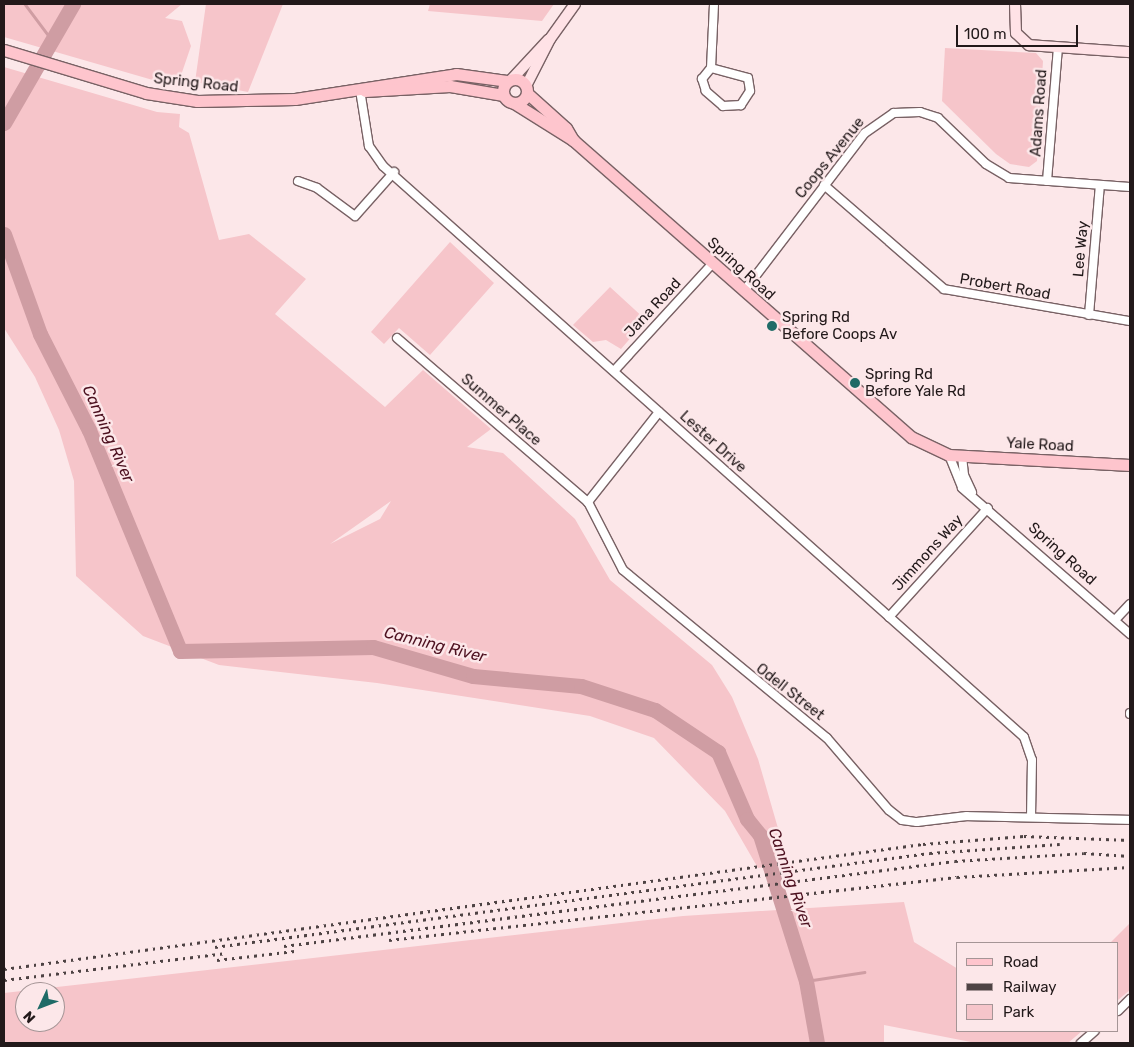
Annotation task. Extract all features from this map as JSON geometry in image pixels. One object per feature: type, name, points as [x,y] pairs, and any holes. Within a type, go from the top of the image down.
[{"type":"main road","points":[[503,96],[510,80],[550,39],[575,4]]},
{"type":"main road","points":[[1015,4],[1015,29],[1021,40],[1058,48],[1130,52]]},
{"type":"main road","points":[[514,103],[526,89],[550,39]]},
{"type":"main road","name":"Spring Road","points":[[4,50],[100,80],[197,101],[266,101],[360,90],[450,86],[503,96],[573,140],[895,425],[949,455]]},
{"type":"main road","name":"Spring Road","points":[[360,90],[381,83],[456,74],[510,80],[526,89],[566,128],[573,140]]},
{"type":"main road","name":"Yale Road","points":[[949,455],[1130,465]]},
{"type":"street","points":[[711,68],[748,78],[750,91],[741,105],[723,106],[706,91],[702,79],[711,68],[714,4]]},
{"type":"street","name":"Adams Road","points":[[1048,181],[1058,48]]},
{"type":"street","name":"Lester Drive","points":[[360,90],[370,146],[394,172],[659,412],[1024,737],[1032,760],[1031,817]]},
{"type":"street","name":"Coops Avenue","points":[[744,291],[824,185],[876,122],[910,112],[938,118],[1000,174],[1048,181],[1130,187]]},
{"type":"street","points":[[298,181],[317,188],[355,216],[394,172]]},
{"type":"street","name":"Probert Road","points":[[824,185],[944,289],[1130,321]]},
{"type":"street","name":"Lee Way","points":[[1088,315],[1100,185]]},
{"type":"street","name":"Jana Road","points":[[614,371],[713,263]]},
{"type":"street","name":"Summer Place","points":[[397,338],[588,502]]},
{"type":"street","points":[[588,502],[659,412]]},
{"type":"street","name":"Spring Road","points":[[949,455],[954,475],[974,496],[1130,634]]},
{"type":"street","name":"Spring Road","points":[[962,456],[966,483],[974,496]]},
{"type":"street","name":"Odell Street","points":[[588,502],[624,570],[827,738],[902,820],[1031,817],[1130,820]]},
{"type":"street","name":"Jimmons Way","points":[[889,617],[988,508]]},
{"type":"street","points":[[1115,620],[1130,604]]},
{"type":"street","points":[[1119,1009],[1130,999]]},
{"type":"street","points":[[1081,1043],[1094,1032]]},
{"type":"green space","points":[[4,4],[182,4],[165,18],[182,21],[191,46],[177,87],[4,37]]},
{"type":"green space","points":[[206,4],[283,4],[248,92],[195,82]]},
{"type":"green space","points":[[430,4],[554,4],[542,21],[428,11]]},
{"type":"green space","points":[[945,48],[1036,53],[1043,61],[1037,161],[1029,167],[1010,164],[996,154],[942,101]]},
{"type":"green space","points":[[4,67],[157,112],[180,114],[179,127],[189,133],[219,240],[249,234],[306,279],[275,314],[385,407],[423,370],[491,429],[467,447],[503,453],[575,519],[610,580],[712,665],[732,697],[758,759],[788,863],[758,868],[725,811],[654,738],[590,716],[377,683],[219,665],[143,636],[76,576],[74,481],[59,430],[35,377],[4,328]],"holes":[[[391,501],[380,519],[330,544]]]},
{"type":"green space","points":[[450,242],[494,283],[430,355],[399,328],[384,344],[371,332]]},
{"type":"green space","points":[[610,287],[646,320],[621,349],[606,340],[593,342],[573,325]]},
{"type":"green space","points":[[904,902],[914,942],[956,968],[956,1032],[1081,1032],[1068,1043],[976,1043],[884,1025],[884,1043],[4,1043],[4,993],[15,992],[15,1032],[65,1032],[65,986],[683,916]]},
{"type":"green space","points":[[1130,923],[1130,990],[1119,999],[1119,942],[1111,942]]},
{"type":"waterway","points":[[25,4],[52,40]]},
{"type":"waterway","name":"Canning River","points":[[4,123],[73,4]]},
{"type":"waterway","name":"Canning River","points":[[4,234],[40,334],[89,430],[180,651],[373,647],[473,676],[581,686],[655,710],[718,752],[747,819],[760,835],[806,981],[817,1043]]},
{"type":"waterway","points":[[806,981],[864,972]]},
{"type":"railway","points":[[4,969],[923,844],[1024,836],[1130,840]]},
{"type":"railway","points":[[215,947],[930,853],[1060,844]]},
{"type":"railway","points":[[284,946],[955,861],[1084,853],[1130,856]]},
{"type":"railway","points":[[389,940],[957,877],[1130,867]]},
{"type":"railway","points":[[217,960],[294,951]]},
{"type":"railway","points":[[4,980],[226,953]]},
{"type":"place","name":"Spring Rd Before Coops Av","points":[[772,326]]},
{"type":"place","name":"Spring Rd Before Yale Rd","points":[[855,383]]}]
